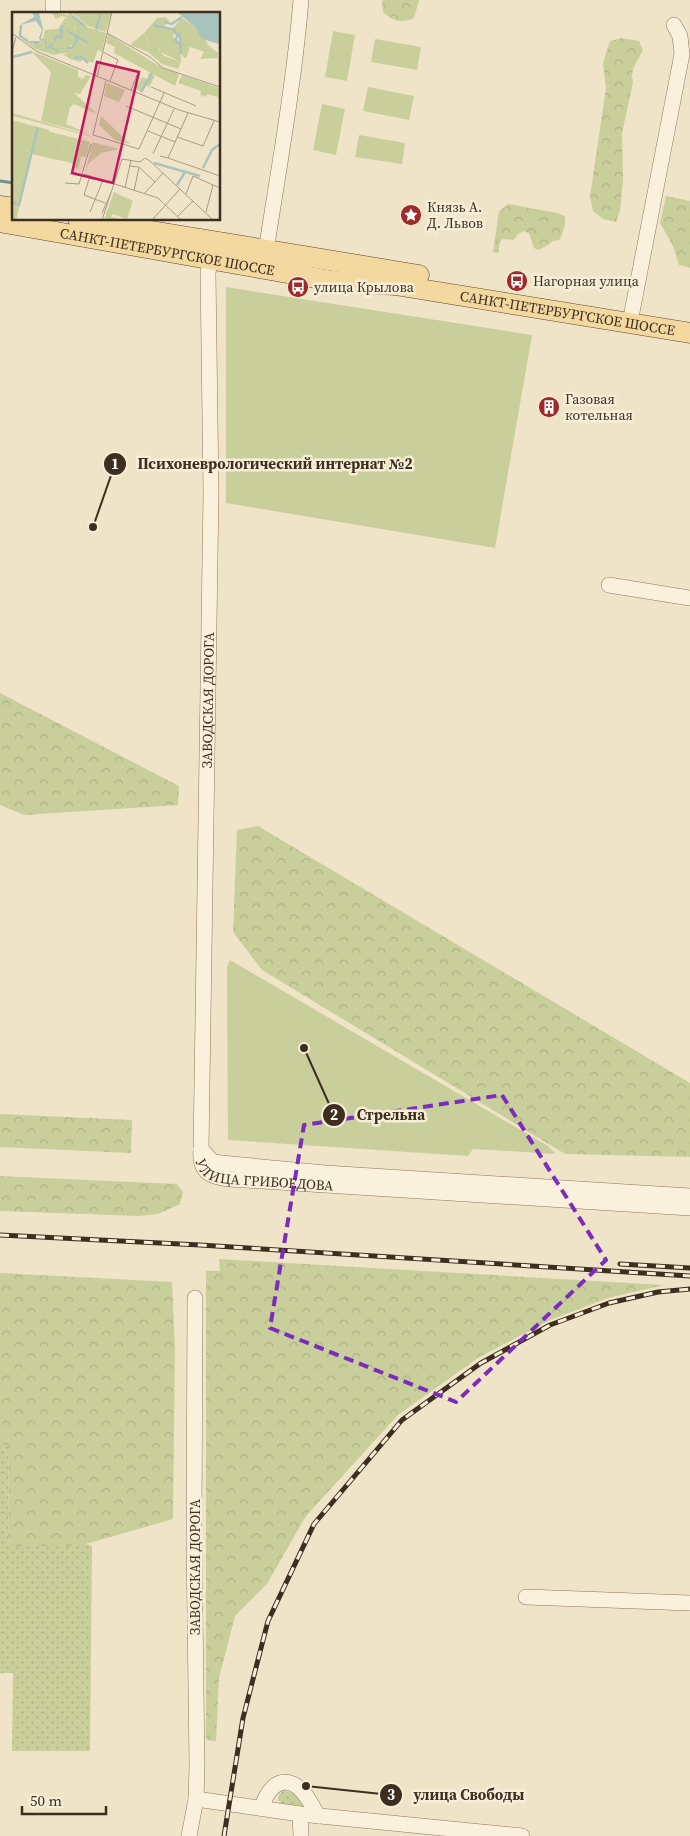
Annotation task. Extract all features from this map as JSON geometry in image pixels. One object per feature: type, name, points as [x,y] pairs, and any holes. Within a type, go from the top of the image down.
[{"type":"main road","name":"САНКТ-ПЕТЕРБУРГСКОЕ ШОССЕ","points":[[82,220],[212,250],[333,281],[395,285],[690,333]]},
{"type":"main road","name":"САНКТ-ПЕТЕРБУРГСКОЕ ШОССЕ","points":[[0,222],[51,225],[212,250],[266,251],[690,322]]},
{"type":"street","points":[[266,251],[287,120],[301,0]]},
{"type":"street","points":[[632,312],[682,54],[680,36],[674,25]]},
{"type":"street","name":"ЗАВОДСКАЯ ДОРОГА","points":[[202,1154],[211,493],[208,283],[212,250]]},
{"type":"street","points":[[609,585],[690,598]]},
{"type":"street","name":"УЛИЦА ГРИБОЕДОВА","points":[[690,1196],[325,1174],[221,1163],[212,1161],[202,1154],[200,1157],[204,1169],[214,1176],[225,1178],[690,1208]]},
{"type":"street","name":"ЗАВОДСКАЯ ДОРОГА","points":[[189,1836],[196,1799],[195,1298]]},
{"type":"street","points":[[526,1597],[690,1603]]},
{"type":"street","points":[[262,1808],[264,1799],[275,1785],[292,1784],[311,1803],[318,1816]]},
{"type":"street","points":[[196,1799],[300,1814],[522,1836]]},
{"type":"street","points":[[300,1814],[302,1836]]},
{"type":"highlighted area","points":[[502,1095],[606,1260],[456,1402],[270,1328],[304,1125]]},
{"type":"green space","points":[[382,0],[419,0],[414,18],[402,21],[390,18],[383,12]]},
{"type":"green space","points":[[333,31],[355,35],[347,81],[325,77]]},
{"type":"green space","points":[[622,38],[639,41],[643,50],[633,69],[633,83],[622,133],[623,180],[620,211],[616,222],[603,219],[593,211],[590,196],[606,88],[603,63],[610,41]]},
{"type":"green space","points":[[375,39],[421,47],[417,70],[371,62]]},
{"type":"green space","points":[[368,87],[414,96],[409,120],[363,111]]},
{"type":"green space","points":[[322,104],[345,109],[336,155],[313,150]]},
{"type":"green space","points":[[359,135],[405,143],[402,164],[355,157]]},
{"type":"green space","points":[[666,196],[690,201],[690,268],[679,265],[673,246],[660,223]]},
{"type":"green space","points":[[509,204],[565,216],[565,225],[560,240],[553,241],[538,250],[534,248],[529,233],[524,231],[518,234],[514,240],[502,239],[499,245],[499,252],[493,252],[499,211]]},
{"type":"green space","points":[[226,287],[532,335],[495,548],[226,503]]},
{"type":"green space","points":[[0,693],[179,786],[178,805],[24,815],[0,805]]},
{"type":"green space","points":[[258,826],[690,1083],[690,1157],[565,1154],[262,970],[233,932],[237,830]]},
{"type":"green space","points":[[230,960],[548,1146],[556,1154],[473,1149],[468,1156],[228,1140],[227,967]]},
{"type":"green space","points":[[0,1114],[132,1120],[131,1153],[0,1147]]},
{"type":"green space","points":[[0,1176],[177,1184],[183,1192],[180,1204],[158,1214],[138,1216],[0,1211]]},
{"type":"green space","points":[[219,1259],[664,1285],[608,1298],[548,1321],[478,1358],[398,1415],[306,1516],[267,1584],[235,1616],[219,1678],[216,1741],[206,1740],[206,1271],[220,1271]]},
{"type":"green space","points":[[0,1273],[172,1282],[175,1348],[173,1519],[86,1544],[92,1546],[8,1546],[9,1445],[0,1444]]},
{"type":"green space","points":[[0,1444],[9,1444],[8,1546],[92,1546],[90,1751],[12,1751],[13,1673],[0,1673]]},
{"type":"green space","points":[[283,1791],[290,1792],[304,1806],[283,1804],[278,1800],[279,1795]]},
{"type":"waterway","points":[[0,181],[12,183]]},
{"type":"railway","points":[[0,1235],[200,1245],[690,1276]]},
{"type":"railway","points":[[620,1264],[690,1268]]},
{"type":"railway","points":[[224,1836],[243,1718],[268,1621],[314,1524],[402,1420],[481,1363],[550,1325],[609,1303],[658,1292],[690,1289]]},
{"type":"place","name":"Князь А. Д. Львов","points":[[411,215]]},
{"type":"place","name":"Нагорная улица","points":[[517,281]]},
{"type":"place","name":"улица Крылова","points":[[298,287]]},
{"type":"place","name":"Газовая котельная","points":[[549,407]]},
{"type":"place","name":"Психоневрологический интернат №2","points":[[93,527]]},
{"type":"place","name":"Стрельна","points":[[304,1048]]},
{"type":"place","name":"улица Свободы","points":[[306,1786]]}]
